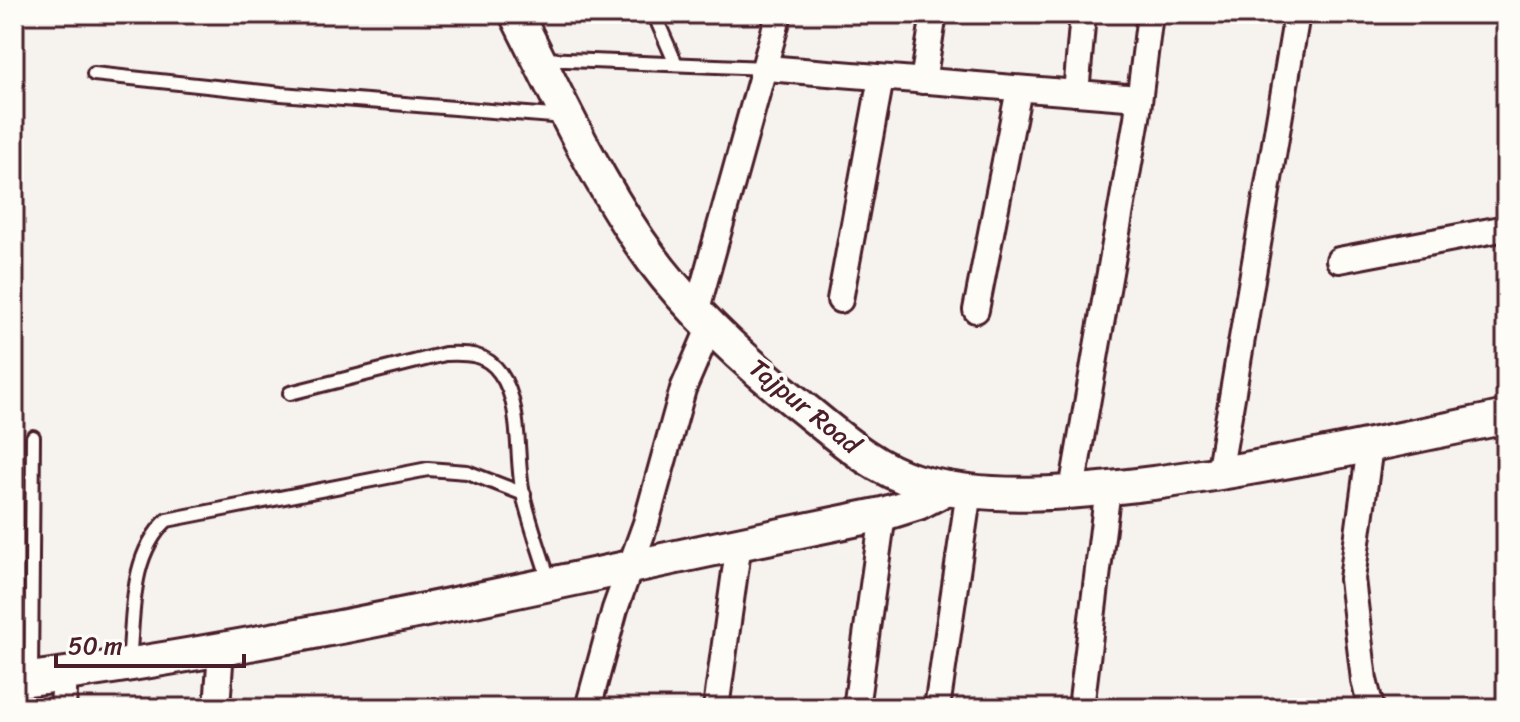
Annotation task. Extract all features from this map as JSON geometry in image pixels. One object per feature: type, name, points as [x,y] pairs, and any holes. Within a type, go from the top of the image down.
[{"type":"main road","name":"Tajpur Road","points":[[516,14],[567,117],[641,244],[704,316],[769,381],[855,450],[913,480],[1008,494],[1108,488],[1219,474],[1506,417]]},
{"type":"main road","points":[[22,680],[221,649],[550,583],[883,514],[958,489]]},
{"type":"street","points":[[588,708],[704,316],[779,14]]},
{"type":"street","points":[[923,81],[934,14]]},
{"type":"street","points":[[1076,93],[1083,14]]},
{"type":"street","points":[[1072,490],[1139,98],[1150,14]]},
{"type":"street","points":[[1219,474],[1297,14]]},
{"type":"street","points":[[766,68],[1139,98]]},
{"type":"street","points":[[840,300],[881,78]]},
{"type":"street","points":[[976,310],[1019,89]]},
{"type":"street","points":[[1339,260],[1506,228]]},
{"type":"street","points":[[1370,446],[1352,579],[1364,680],[1371,708]]},
{"type":"street","points":[[1081,708],[1108,488]]},
{"type":"street","points":[[937,708],[958,489]]},
{"type":"street","points":[[856,708],[883,514]]},
{"type":"street","points":[[716,708],[739,543]]},
{"type":"street","points":[[217,708],[221,649]]},
{"type":"street","points":[[63,708],[65,674]]},
{"type":"lane","points":[[654,14],[676,64]]},
{"type":"lane","points":[[538,59],[766,68]]},
{"type":"lane","points":[[94,74],[296,96],[567,117]]},
{"type":"lane","points":[[290,393],[445,354],[467,353],[487,359],[502,374],[513,405],[524,494],[550,583]]},
{"type":"lane","points":[[22,680],[33,437]]},
{"type":"lane","points":[[129,663],[142,554],[151,535],[167,520],[428,469],[467,472],[524,494]]}]
